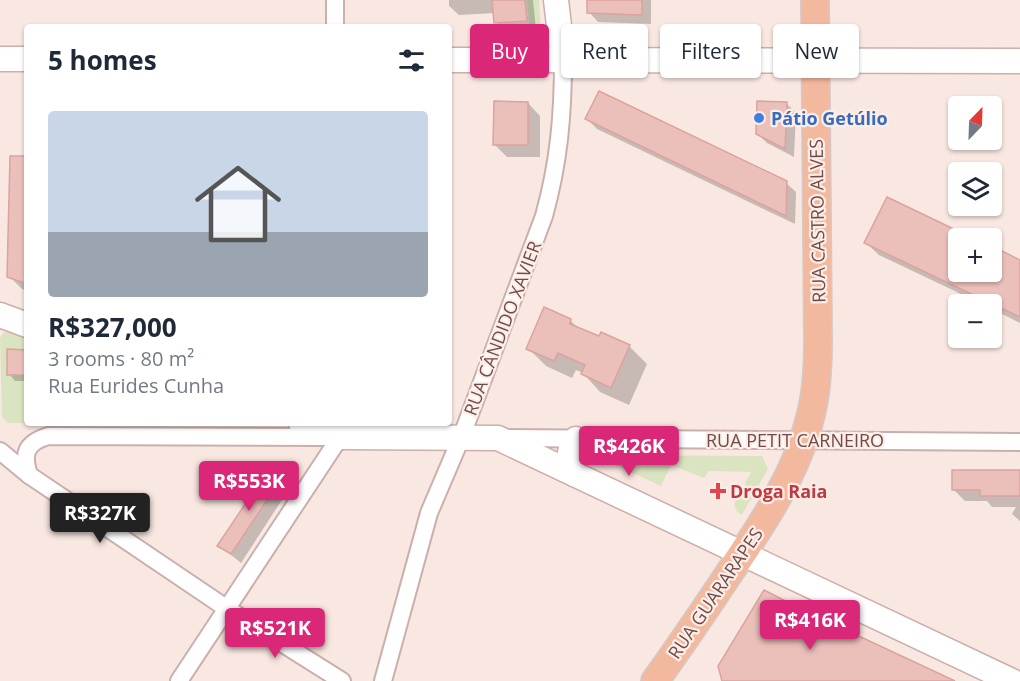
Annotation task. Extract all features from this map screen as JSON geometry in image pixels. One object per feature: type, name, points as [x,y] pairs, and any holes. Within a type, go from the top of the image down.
[{"type":"main road","name":"RUA CÂNDIDO XAVIER","points":[[556,0],[561,43]]},
{"type":"main road","name":"RUA CASTRO ALVES","points":[[815,0],[815,24]]},
{"type":"main road","points":[[0,59],[24,59]]},
{"type":"main road","points":[[452,60],[561,60]]},
{"type":"main road","points":[[648,60],[773,60]]},
{"type":"main road","points":[[859,60],[1020,61]]},
{"type":"main road","name":"RUA CASTRO ALVES","points":[[804,440],[816,394],[818,368],[816,78]]},
{"type":"main road","points":[[318,426],[340,430],[461,438],[498,438],[1012,681]]},
{"type":"main road","points":[[574,474],[568,456],[576,439]]},
{"type":"main road","name":"RUA GUARARAPES","points":[[655,681],[743,554],[774,503],[804,440]]},
{"type":"street","points":[[335,0],[335,24]]},
{"type":"street","name":"RUA CÂNDIDO XAVIER","points":[[383,681],[429,513],[461,438],[544,216],[556,169],[561,134],[563,78]]},
{"type":"street","points":[[29,475],[25,463],[26,452],[31,444],[48,436],[340,430]]},
{"type":"street","points":[[179,681],[340,430]]},
{"type":"street","name":"RUA PETIT CARNEIRO","points":[[498,438],[1020,441]]},
{"type":"street","points":[[0,451],[29,475],[226,608],[342,681]]},
{"type":"green space","points":[[527,0],[539,0],[540,24],[529,24]]},
{"type":"green space","points":[[4,332],[24,336],[24,423],[8,423],[2,417],[0,338]]},
{"type":"green space","points":[[600,455],[762,456],[768,469],[742,515],[737,512],[734,504],[751,472],[709,471],[704,478],[671,465],[661,486],[599,457]]},
{"type":"building","points":[[492,0],[525,0],[527,21],[494,23]]},
{"type":"building","points":[[587,0],[642,0],[642,15],[587,13]]},
{"type":"building","points":[[599,91],[787,181],[786,216],[585,119]]},
{"type":"building","points":[[494,101],[528,102],[528,145],[493,145]]},
{"type":"building","points":[[757,101],[787,102],[785,149],[756,134]]},
{"type":"building","points":[[10,156],[24,156],[24,283],[7,277]]},
{"type":"building","points":[[887,197],[952,228],[948,228],[948,282],[1002,282],[1002,251],[1020,260],[1020,317],[1002,308],[1002,294],[972,294],[864,243]]},
{"type":"building","points":[[544,307],[571,319],[570,324],[599,336],[601,332],[630,345],[611,388],[581,374],[585,365],[558,353],[554,361],[526,349]]},
{"type":"building","points":[[7,349],[24,350],[24,375],[7,375]]},
{"type":"building","points":[[268,470],[281,479],[231,554],[217,546]]},
{"type":"building","points":[[952,470],[1020,470],[1020,496],[980,496],[980,490],[952,490]]},
{"type":"building","points":[[764,590],[955,681],[722,681],[718,666]]},
{"type":"place","name":"Pátio Getúlio","points":[[759,118]]},
{"type":"place","name":"Droga Raia","points":[[718,491]]}]
